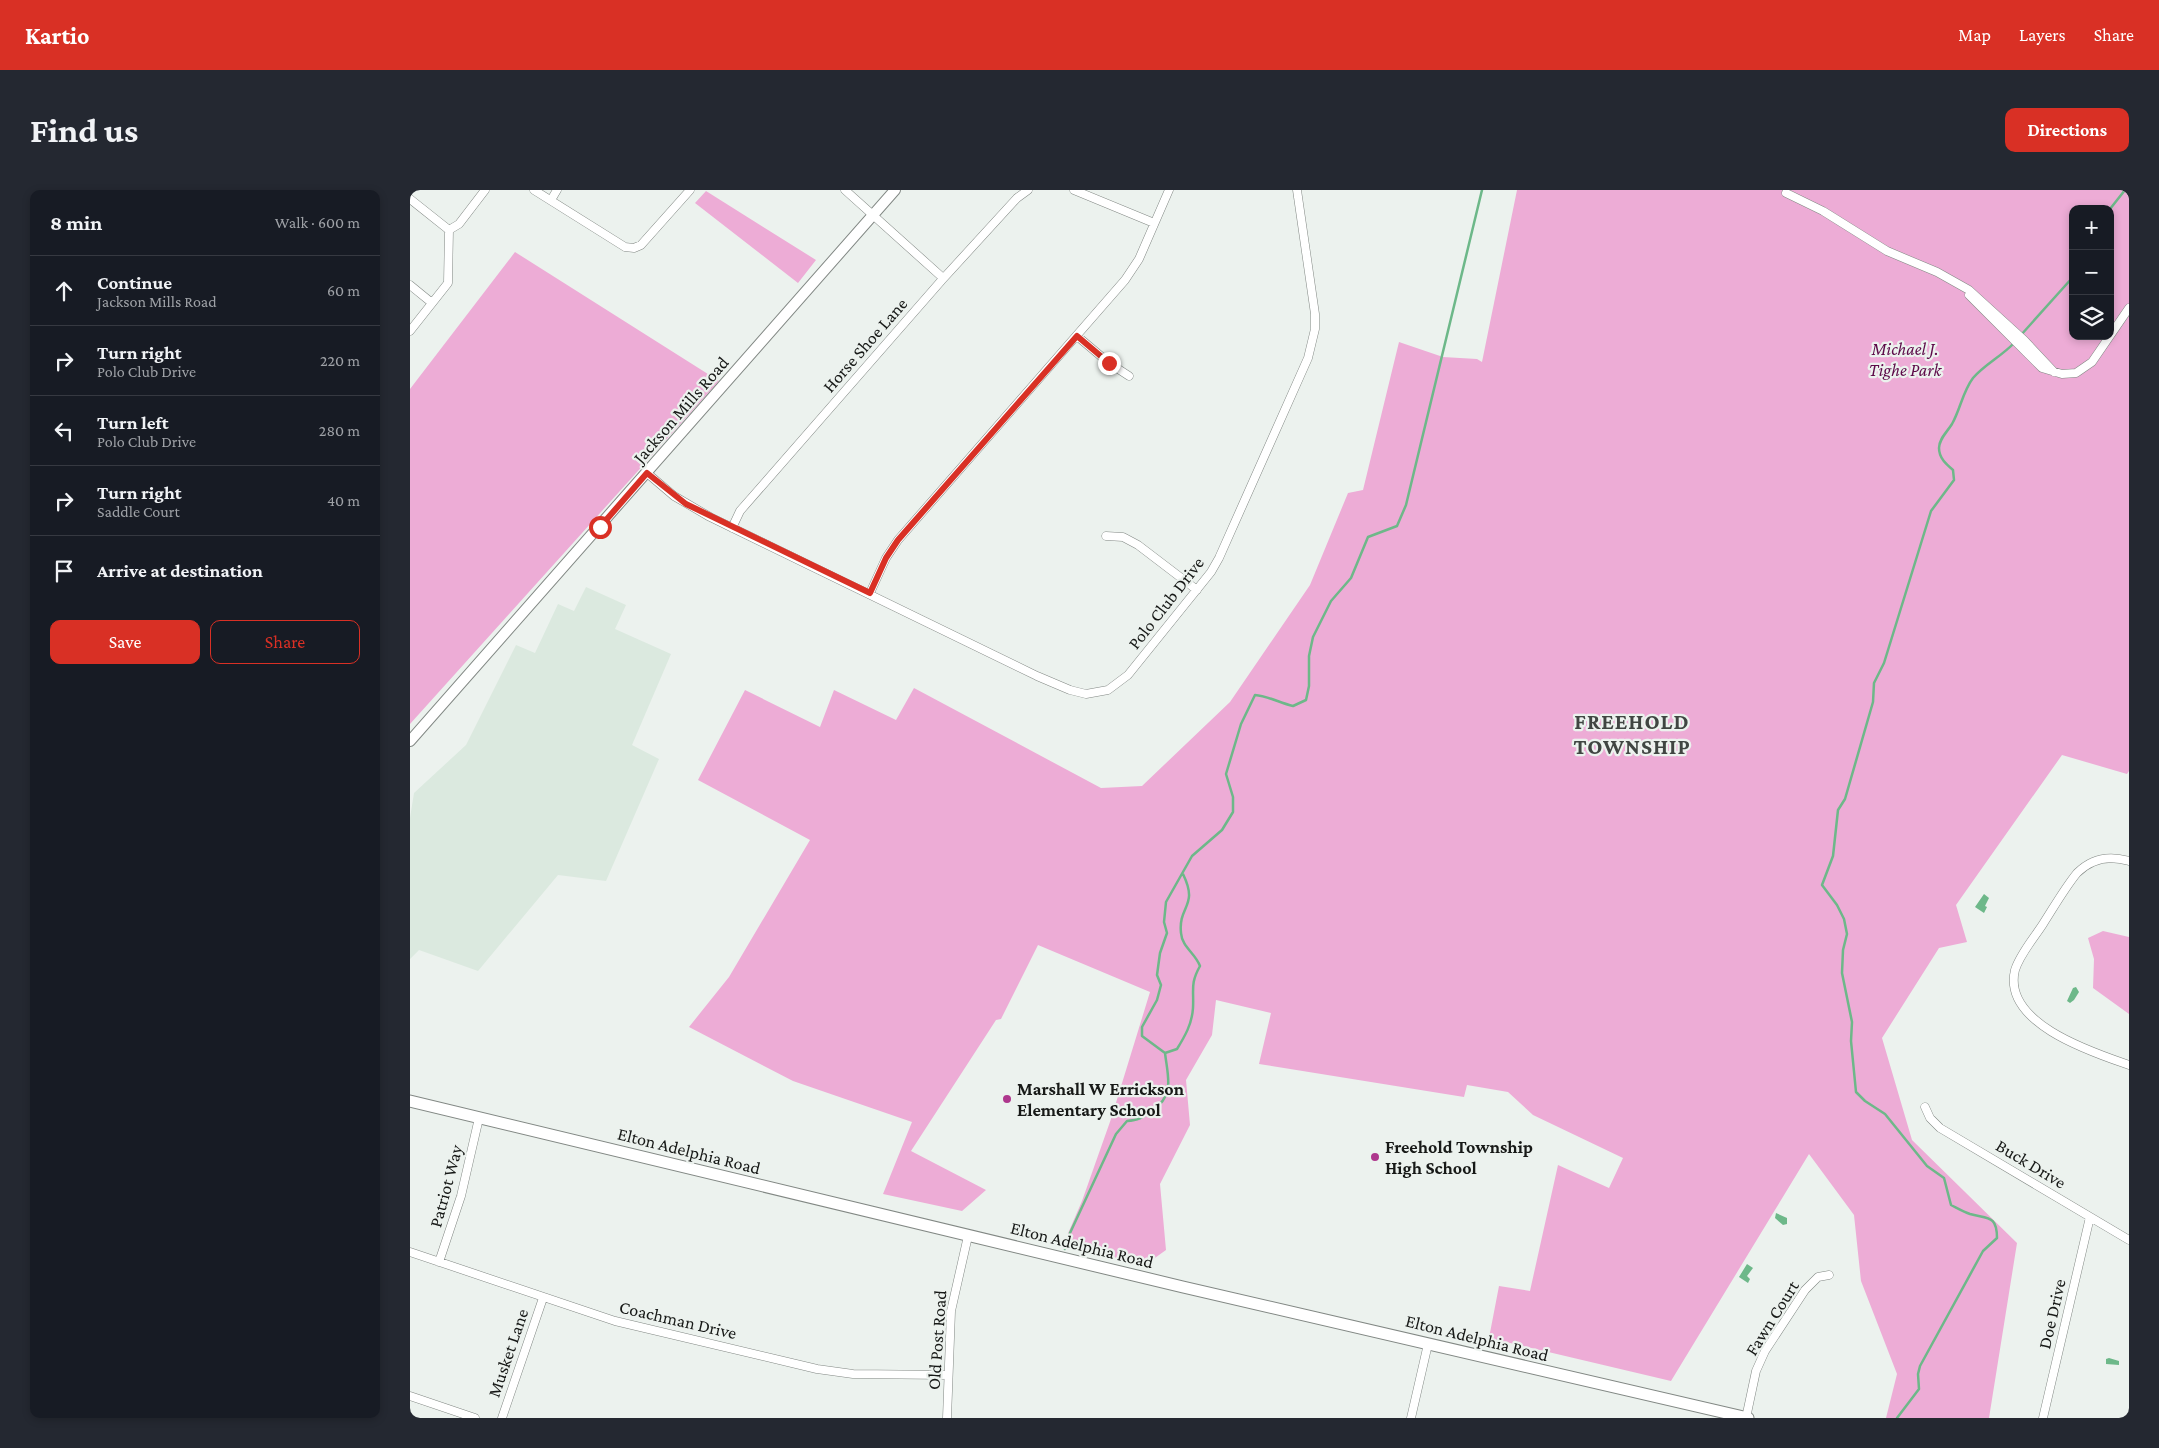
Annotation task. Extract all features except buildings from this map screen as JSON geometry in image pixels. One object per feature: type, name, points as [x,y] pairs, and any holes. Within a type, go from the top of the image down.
[{"type":"main road","name":"Jackson Mills Road","points":[[410,741],[895,190]]},
{"type":"main road","name":"Elton Adelphia Road","points":[[410,1101],[968,1236],[1747,1418]]},
{"type":"street","points":[[449,230],[459,224],[484,190]]},
{"type":"street","points":[[534,190],[625,247],[634,248],[641,246],[690,190]]},
{"type":"street","points":[[551,200],[558,190]]},
{"type":"street","points":[[844,190],[943,278]]},
{"type":"street","name":"Horse Shoe Lane","points":[[732,528],[740,511],[943,278],[1016,198],[1028,190]]},
{"type":"street","points":[[1074,190],[1154,223]]},
{"type":"street","points":[[870,593],[886,558],[898,540],[1132,271],[1169,190]]},
{"type":"street","name":"Polo Club Drive","points":[[647,473],[686,504],[732,528],[870,593],[1037,676],[1070,690],[1086,694],[1108,690],[1123,680],[1197,590],[1219,558],[1312,344],[1315,314],[1297,190]]},
{"type":"street","points":[[1786,193],[1823,211],[1887,251],[1952,281],[2013,334],[2042,368],[2070,374],[2087,367],[2101,350],[2129,308]]},
{"type":"street","points":[[410,199],[449,230]]},
{"type":"street","points":[[410,331],[445,288],[449,274],[449,230]]},
{"type":"street","points":[[410,285],[432,302]]},
{"type":"street","points":[[1077,336],[1109,363],[1129,376]]},
{"type":"street","points":[[1106,536],[1123,537],[1138,544],[1197,590]]},
{"type":"street","points":[[2129,861],[2105,858],[2089,863],[2077,873],[2021,958],[2014,978],[2017,998],[2027,1013],[2034,1019],[2081,1046],[2129,1065]]},
{"type":"street","name":"Buck Drive","points":[[1925,1107],[1930,1118],[1940,1128],[2129,1240]]},
{"type":"street","name":"Patriot Way","points":[[439,1262],[461,1196],[480,1118]]},
{"type":"street","name":"Doe Drive","points":[[2044,1418],[2090,1217]]},
{"type":"street","name":"Old Post Road","points":[[947,1418],[951,1311],[968,1236]]},
{"type":"street","name":"Coachman Drive","points":[[410,1252],[615,1321],[817,1369],[853,1374],[948,1375]]},
{"type":"street","name":"Fawn Court","points":[[1747,1418],[1756,1371],[1765,1351],[1805,1290],[1818,1278],[1829,1275]]},
{"type":"street","name":"Musket Lane","points":[[502,1418],[543,1298]]},
{"type":"street","points":[[1411,1418],[1428,1344]]},
{"type":"street","points":[[410,1396],[475,1418]]},
{"type":"shaded area","points":[[586,587],[626,605],[615,629],[671,654],[632,745],[659,759],[606,881],[558,875],[478,971],[419,950],[410,959],[410,818],[414,793],[466,745],[516,645],[535,653],[558,604],[574,611]]},
{"type":"shaded area","points":[[1984,894],[1989,898],[1984,913],[1975,907]]},
{"type":"shaded area","points":[[2076,987],[2079,992],[2070,1003],[2067,1001],[2073,988]]},
{"type":"shaded area","points":[[1776,1213],[1787,1218],[1787,1224],[1783,1225],[1775,1218]]},
{"type":"shaded area","points":[[1747,1264],[1753,1268],[1747,1276],[1750,1279],[1748,1283],[1739,1277]]},
{"type":"shaded area","points":[[2106,1359],[2119,1361],[2119,1365],[2106,1364]]},
{"type":"green space","name":"Michael J. Tighe Park","points":[[1517,190],[2129,190],[2129,771],[2127,774],[2062,755],[1956,905],[1967,942],[1939,948],[1882,1038],[1912,1140],[2017,1243],[1989,1418],[1886,1418],[1897,1374],[1861,1281],[1854,1215],[1809,1154],[1671,1381],[1489,1338],[1499,1286],[1530,1291],[1558,1165],[1609,1188],[1623,1158],[1533,1115],[1508,1092],[1467,1085],[1464,1097],[1259,1064],[1271,1013],[1216,1000],[1212,1035],[1186,1080],[1190,1125],[1160,1184],[1166,1250],[1145,1265],[1063,1245],[1082,1201],[1111,1119],[1150,992],[1038,945],[1001,1019],[996,1020],[911,1151],[986,1190],[962,1211],[883,1194],[912,1122],[793,1081],[689,1027],[729,977],[810,840],[698,780],[745,690],[820,727],[834,690],[896,720],[914,688],[1101,788],[1142,786],[1230,702],[1310,585],[1348,493],[1363,490],[1399,342],[1443,357],[1477,359],[1482,362]]},
{"type":"green space","points":[[706,191],[816,260],[798,283],[695,203]]},
{"type":"green space","points":[[515,252],[719,381],[410,724],[410,389]]},
{"type":"green space","points":[[2103,931],[2129,937],[2129,1014],[2093,988],[2094,959],[2088,938]]},
{"type":"waterway","points":[[1183,874],[1189,893],[1189,900],[1182,917],[1181,933],[1186,946],[1200,966],[1193,987],[1193,1008],[1188,1030],[1177,1049],[1165,1053],[1142,1036],[1142,1027],[1157,1000],[1161,985],[1157,975],[1160,953],[1167,933],[1164,922],[1166,902],[1192,856],[1222,830],[1233,812],[1233,797],[1226,774],[1241,724],[1255,695],[1293,706],[1306,700],[1309,686],[1309,656],[1313,637],[1331,601],[1351,578],[1368,537],[1397,526],[1406,505],[1482,190]]},
{"type":"waterway","points":[[2113,205],[2125,190]]},
{"type":"waterway","points":[[2021,335],[2069,281]]},
{"type":"waterway","points":[[1897,1418],[1919,1389],[1918,1374],[1920,1366],[1983,1251],[1997,1238],[1997,1231],[1990,1219],[1970,1214],[1951,1205],[1944,1178],[1927,1166],[1885,1114],[1865,1101],[1856,1092],[1851,1041],[1852,1022],[1842,973],[1843,950],[1847,934],[1844,919],[1837,905],[1822,885],[1833,856],[1838,810],[1845,799],[1873,702],[1874,683],[1884,663],[1931,511],[1954,480],[1953,470],[1940,455],[1940,442],[1952,424],[1973,378],[2014,343]]},
{"type":"waterway","points":[[1065,1249],[1070,1233],[1116,1134],[1127,1121],[1137,1119],[1152,1111],[1164,1099],[1168,1085],[1165,1053]]},
{"type":"place","name":"Marshall W Errickson Elementary School","points":[[1007,1099]]},
{"type":"place","name":"Freehold Township High School","points":[[1375,1157]]},
{"type":"district","name":"FREEHOLD TOWNSHIP","points":[[1632,734]]},
{"type":"route","points":[[600,527],[647,473],[674,496],[710,517],[870,593],[886,558],[898,540],[1077,336],[1109,363]]}]
